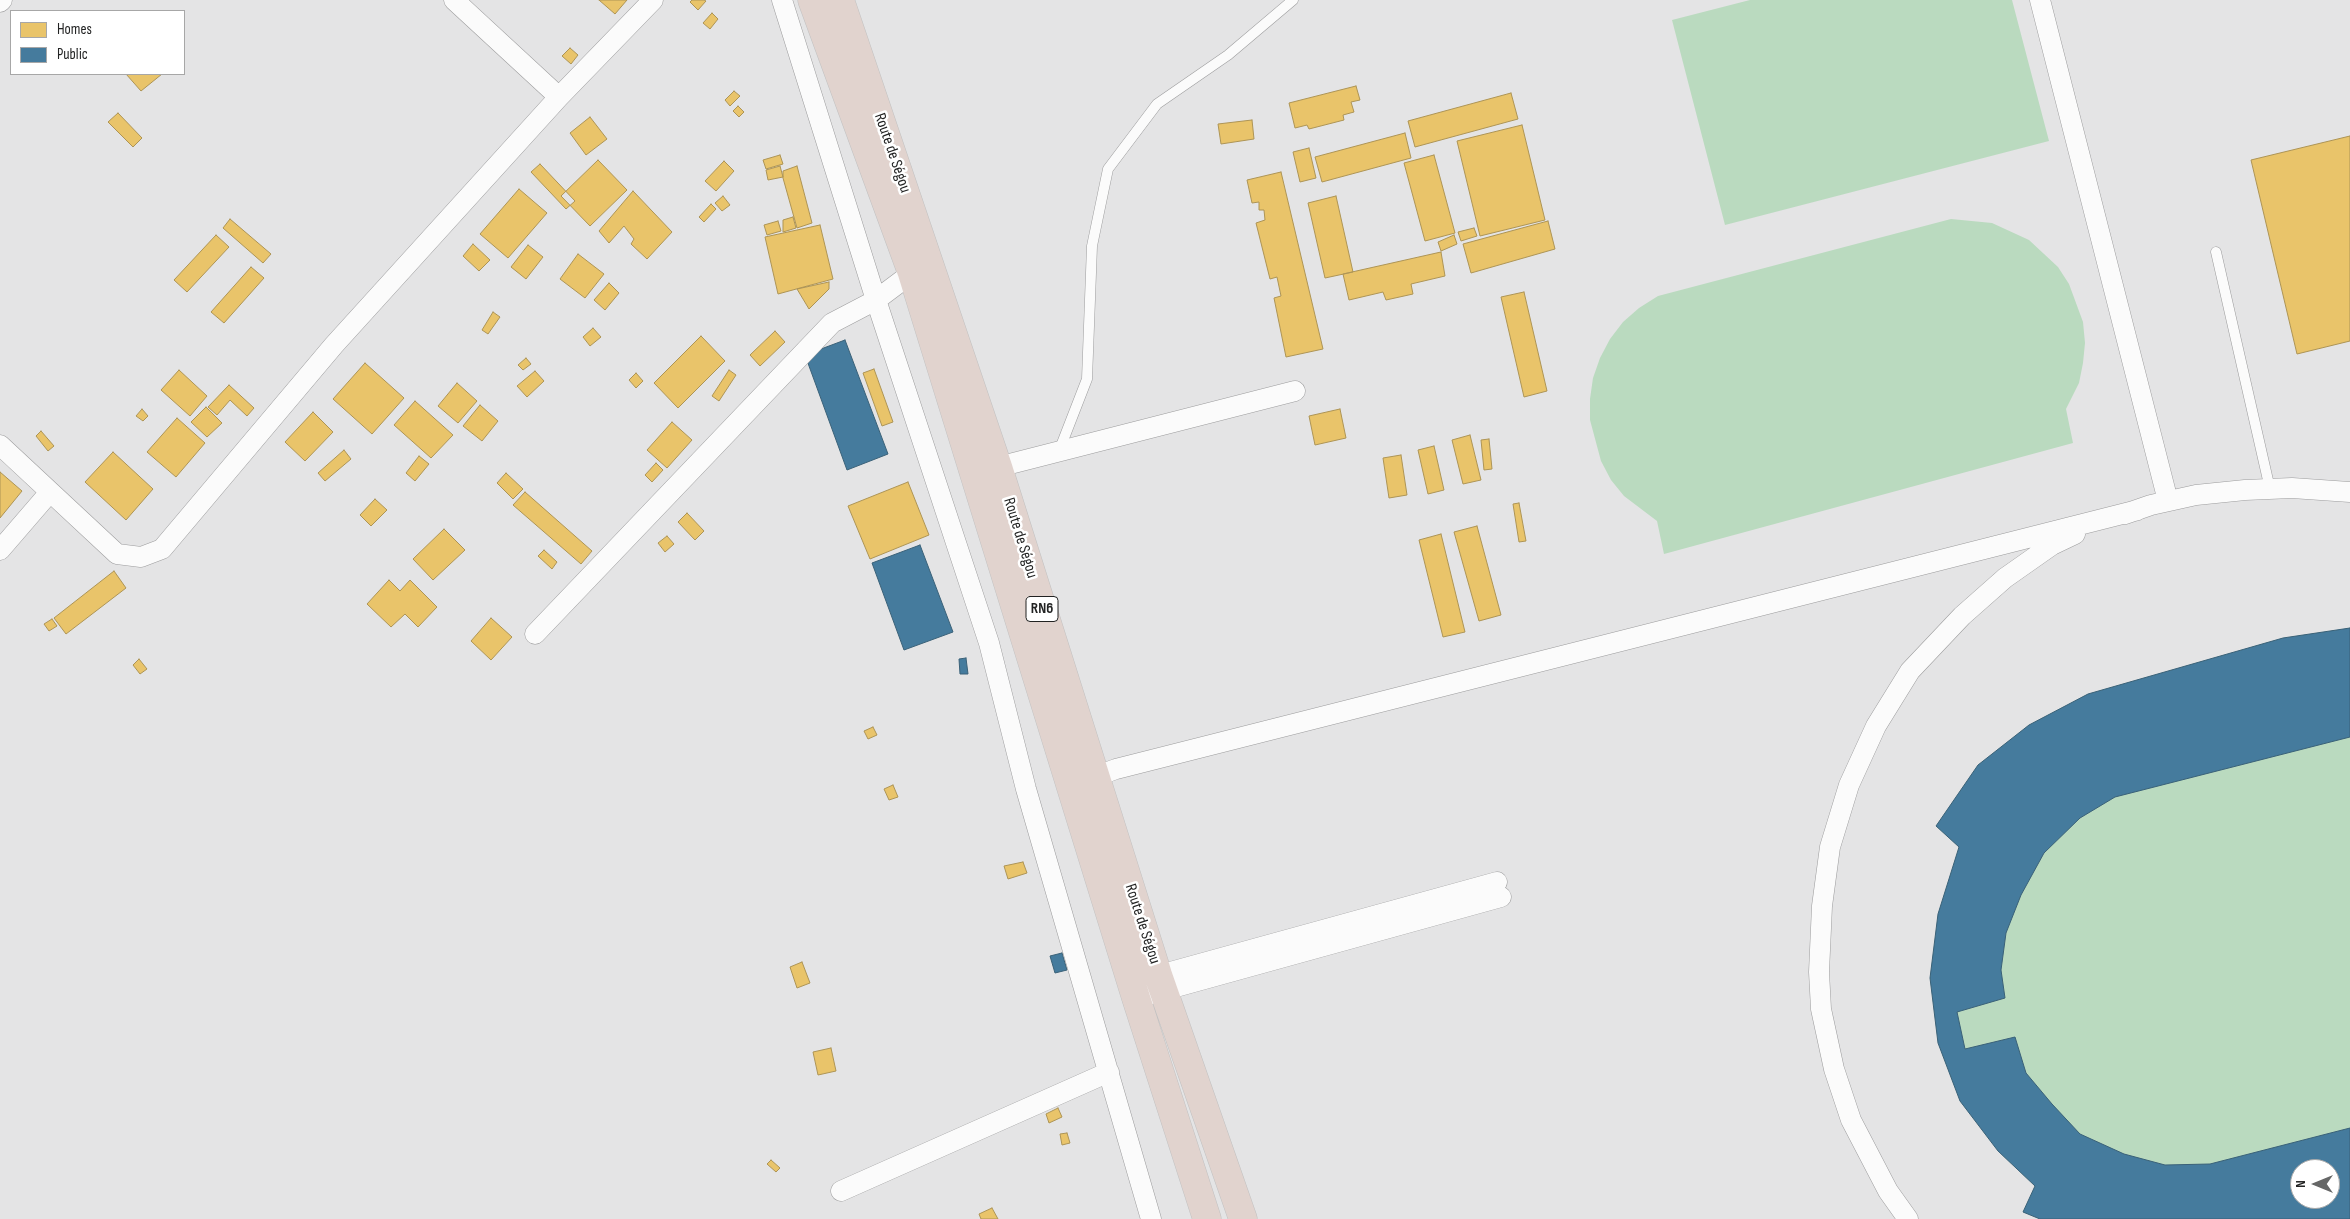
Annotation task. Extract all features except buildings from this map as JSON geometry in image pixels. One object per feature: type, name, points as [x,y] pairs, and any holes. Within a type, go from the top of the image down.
[{"type":"highway","name":"Route de Ségou","points":[[812,0],[912,274],[1082,781],[1161,982],[1243,1219]]},
{"type":"highway","name":"Route de Ségou","points":[[840,0],[998,467],[1082,781],[1134,991],[1207,1219]]},
{"type":"street","points":[[454,0],[559,97]]},
{"type":"street","points":[[0,445],[117,554],[141,557],[162,548],[334,345],[559,97],[653,0]]},
{"type":"street","points":[[782,0],[876,300],[989,643],[1029,798],[1151,1219]]},
{"type":"street","points":[[2040,0],[2168,501]]},
{"type":"street","points":[[535,634],[832,323],[876,300],[912,274]]},
{"type":"street","points":[[998,467],[1295,391]]},
{"type":"street","points":[[1908,1219],[1888,1191],[1851,1120],[1834,1069],[1821,1010],[1819,972],[1822,906],[1830,847],[1849,785],[1876,726],[1910,671],[1962,616],[2005,578],[2052,545],[2103,522],[2168,501],[2196,495],[2292,488],[2350,492]]},
{"type":"street","points":[[0,550],[50,492]]},
{"type":"street","points":[[1082,781],[1116,769],[2138,510]]},
{"type":"street","points":[[1134,991],[1499,889]]},
{"type":"street","points":[[841,1191],[1109,1072]]},
{"type":"lane","points":[[1059,452],[1087,380],[1092,246],[1108,169],[1157,104],[1228,55],[1293,0]]},
{"type":"lane","points":[[2216,252],[2270,489]]},
{"type":"green space","points":[[1750,0],[2012,0],[2049,141],[1725,225],[1672,20]]},
{"type":"green space","points":[[1951,219],[1992,223],[2029,240],[2058,267],[2069,284],[2083,322],[2085,343],[2079,383],[2066,409],[2073,443],[1664,554],[1657,521],[1624,496],[1611,480],[1601,461],[1590,420],[1593,378],[1600,358],[1610,339],[1623,322],[1639,308],[1658,296]]},
{"type":"green space","points":[[2350,628],[2350,1219],[2040,1219],[2023,1212],[2035,1186],[1998,1151],[1960,1101],[1938,1043],[1930,978],[1938,914],[1959,847],[1936,826],[1978,765],[2029,725],[2088,694],[2283,638]]}]
